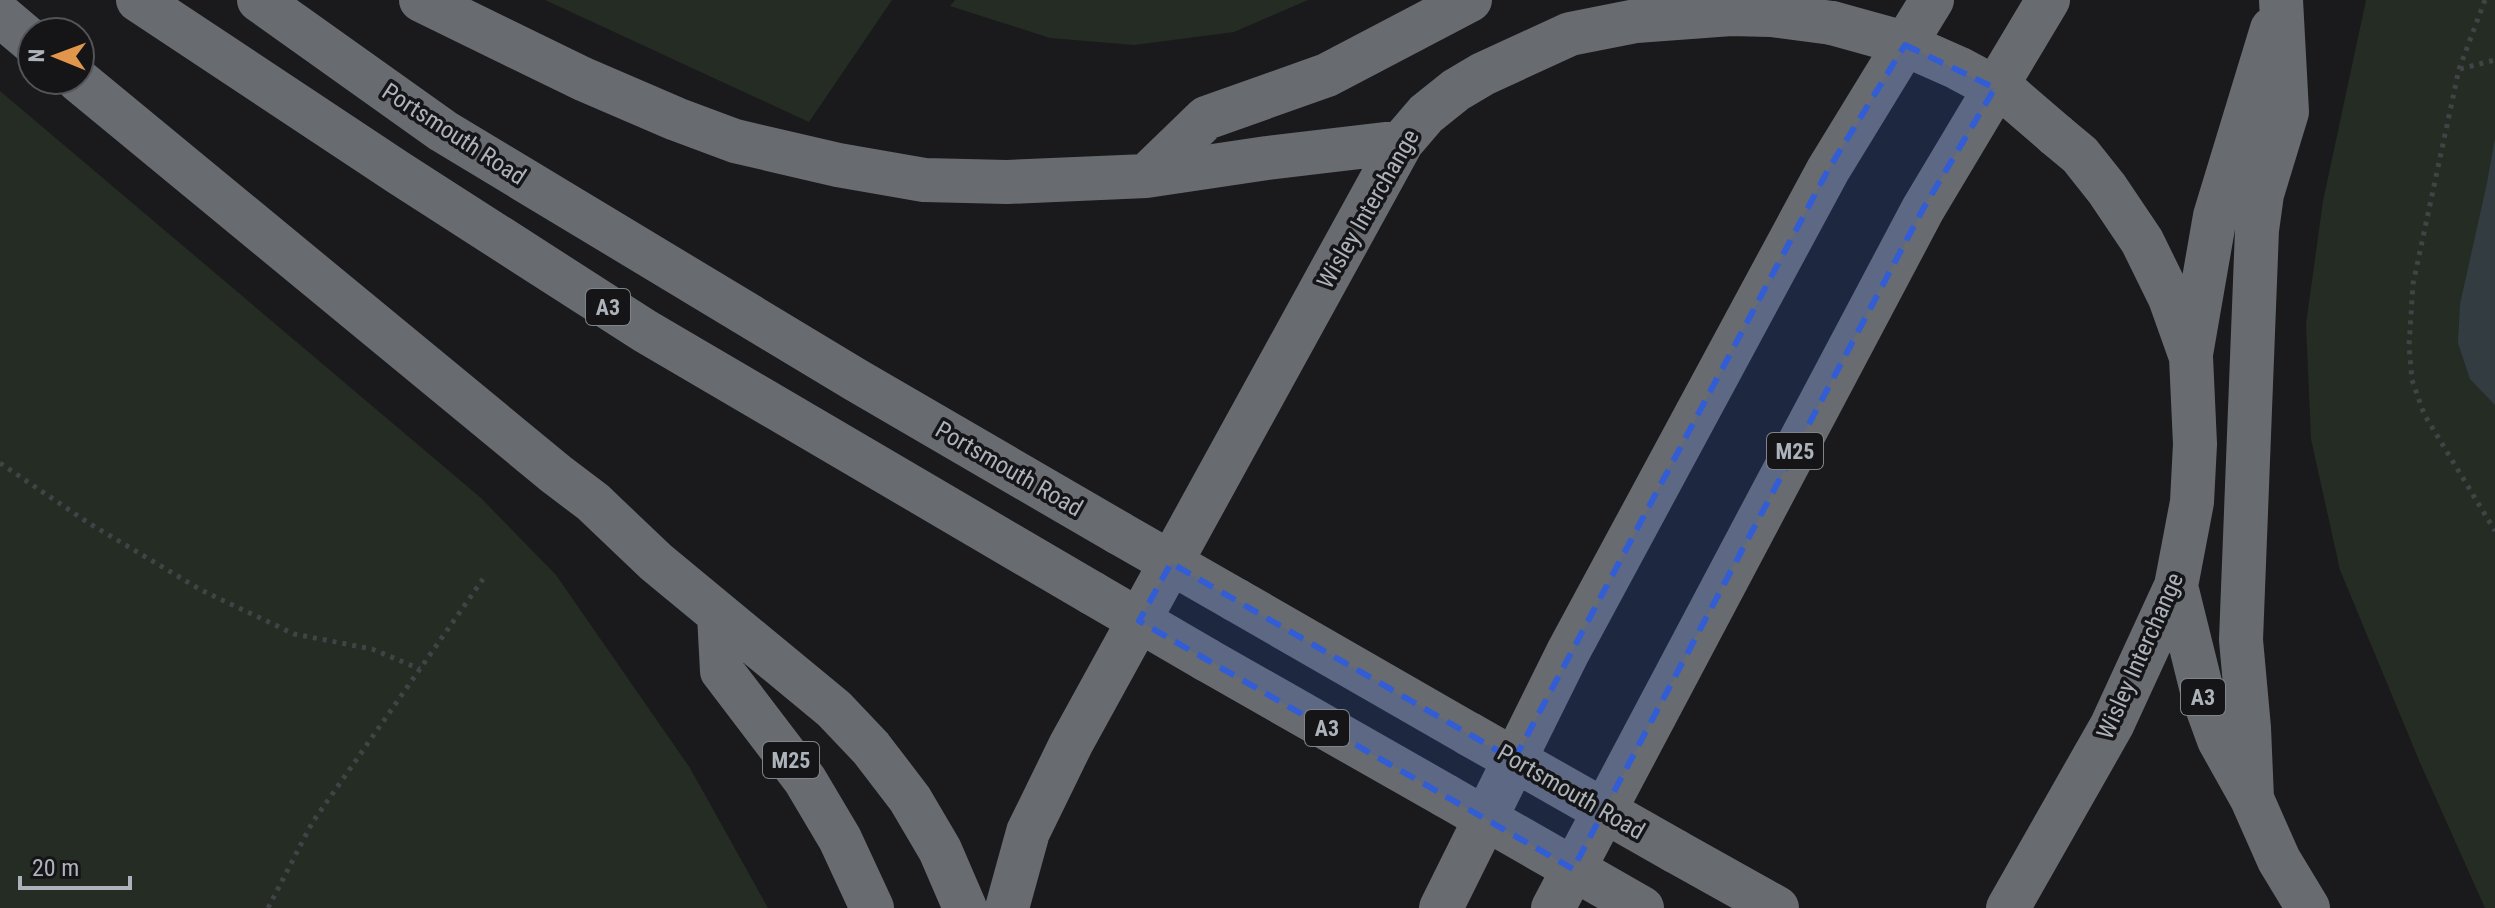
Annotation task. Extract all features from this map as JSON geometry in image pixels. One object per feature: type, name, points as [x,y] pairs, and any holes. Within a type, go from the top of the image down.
[{"type":"highway","name":"A3","points":[[138,0],[645,331],[1207,660],[1642,908]]},
{"type":"highway","name":"Portsmouth Road","points":[[259,0],[443,131],[856,380],[1777,908]]},
{"type":"highway","points":[[421,0],[583,79],[735,141],[838,165],[924,180],[1007,182],[1146,176],[1402,142]]},
{"type":"highway","points":[[1146,176],[1206,118],[1327,75],[1470,0]]},
{"type":"highway","points":[[1570,34],[1602,0]]},
{"type":"highway","points":[[1441,908],[1568,652],[1828,170],[1932,0]]},
{"type":"highway","name":"M25","points":[[1553,908],[1923,209],[2048,0]]},
{"type":"highway","points":[[2191,357],[2215,216],[2281,0]]},
{"type":"highway","points":[[2252,799],[2241,640],[2243,549],[2257,230],[2262,194],[2287,112],[2281,0]]},
{"type":"highway","name":"Wisley Interchange","points":[[1007,908],[1028,832],[1071,744],[1402,142],[1426,114],[1456,90],[1483,74],[1570,34],[1636,21],[1731,14],[1771,15],[1832,23],[1897,41],[1958,68],[2012,97],[2080,155],[2142,241],[2170,298],[2191,357],[2195,444],[2192,502],[2176,586],[2112,725],[2008,908]]},
{"type":"highway","points":[[0,15],[16,28]]},
{"type":"highway","points":[[96,95],[593,502],[656,562],[834,709],[871,748],[910,799],[940,850],[965,908]]},
{"type":"highway","name":"A3","points":[[2176,586],[2204,699],[2219,740],[2252,799],[2279,860],[2308,908]]},
{"type":"highway","name":"M25","points":[[719,615],[722,671],[805,780],[840,839],[872,908]]},
{"type":"path","points":[[2485,0],[2459,69],[2413,284],[2409,361],[2424,414],[2495,531]]},
{"type":"path","points":[[2459,69],[2495,60]]},
{"type":"path","points":[[0,463],[87,522],[201,590],[294,634],[372,649],[420,669]]},
{"type":"path","points":[[268,908],[312,823],[483,579]]},
{"type":"highlighted area","points":[[1905,45],[1995,88],[1923,209],[1573,869],[1139,621],[1171,563],[1514,760],[1828,170]]},
{"type":"shaded area","points":[[545,0],[892,0],[809,122]]},
{"type":"shaded area","points":[[955,0],[1308,0],[1234,32],[1134,45],[1050,38],[950,6]]},
{"type":"shaded area","points":[[2366,0],[2495,0],[2495,908],[2485,908],[2421,765],[2340,570],[2311,439],[2306,324],[2323,201]]},
{"type":"shaded area","points":[[0,91],[481,498],[556,575],[690,768],[768,908],[0,908]]},
{"type":"shaded area","points":[[2495,138],[2495,405],[2470,379],[2458,343],[2460,304]]}]
